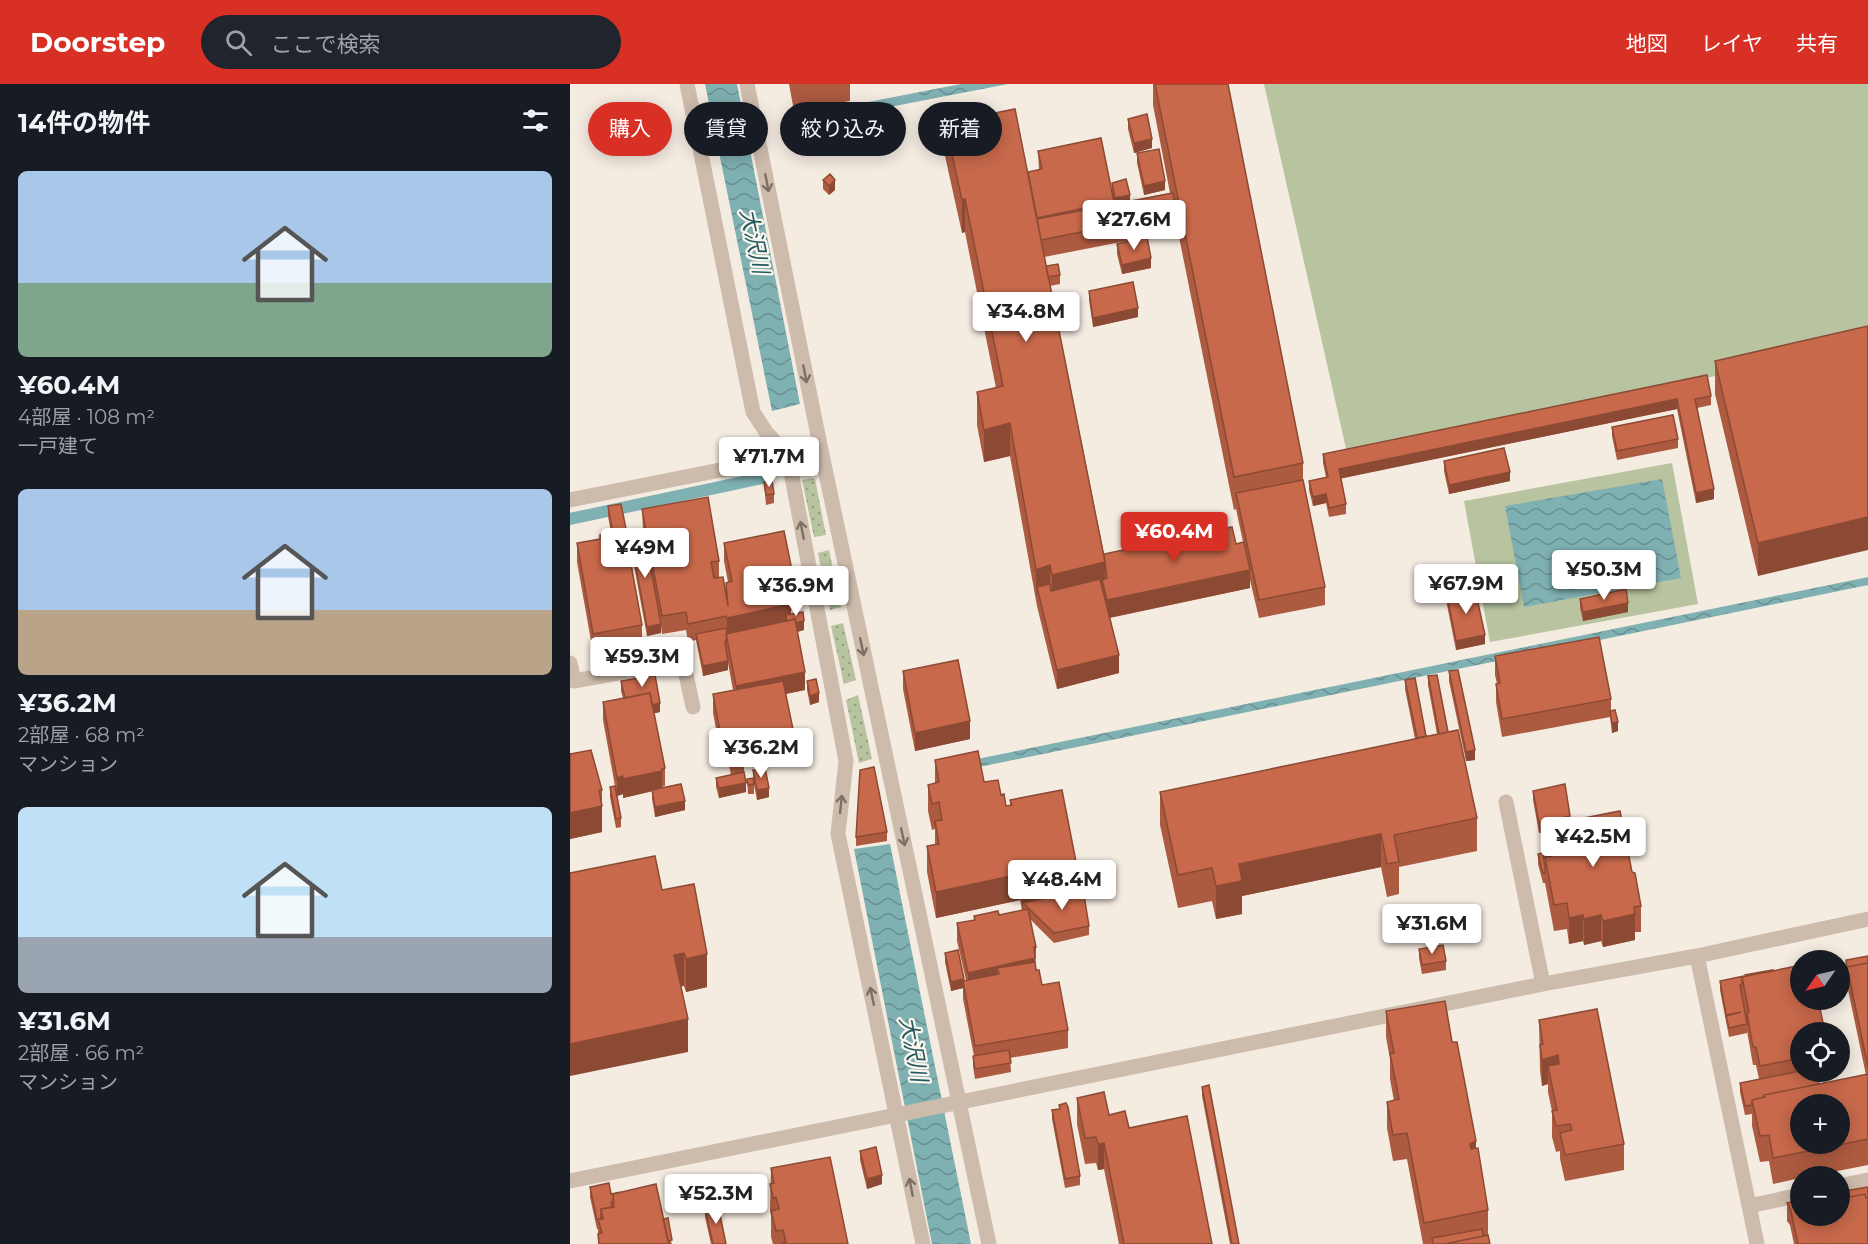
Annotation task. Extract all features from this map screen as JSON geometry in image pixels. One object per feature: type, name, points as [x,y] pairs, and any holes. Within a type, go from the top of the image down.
[{"type":"street","points":[[687,84],[753,412],[766,432],[788,456],[846,761],[838,834],[923,1244]]},
{"type":"street","points":[[747,84],[956,1102],[989,1244]]},
{"type":"street","points":[[570,500],[821,450]]},
{"type":"street","points":[[570,663],[574,681],[683,661],[693,707]]},
{"type":"street","points":[[1506,802],[1543,984]]},
{"type":"street","points":[[570,1181],[1868,920]]},
{"type":"street","points":[[1697,956],[1757,1244]]},
{"type":"street","points":[[1850,1184],[1868,1180]]},
{"type":"street","points":[[1749,1206],[1790,1197]]},
{"type":"green space","points":[[1264,84],[1868,84],[1868,344],[1347,453]]},
{"type":"green space","points":[[1672,463],[1698,604],[1490,642],[1464,501]]},
{"type":"green space","points":[[813,478],[826,535],[814,537],[802,480]]},
{"type":"green space","points":[[829,550],[841,607],[830,610],[818,553]]},
{"type":"green space","points":[[843,623],[856,680],[844,684],[831,626]]},
{"type":"green space","points":[[858,695],[872,759],[859,763],[846,700]]},
{"type":"water","points":[[705,84],[737,84],[741,102],[709,102]]},
{"type":"water","points":[[961,84],[1008,84],[906,104],[906,102],[868,102]]},
{"type":"water","name":"大沢川","points":[[720,156],[751,156],[800,404],[772,411]]},
{"type":"water","points":[[1662,479],[1681,578],[1524,607],[1505,506]]},
{"type":"water","points":[[1868,577],[1868,585],[940,775],[938,767]]},
{"type":"water","name":"大沢川","points":[[890,844],[971,1244],[932,1244],[854,849]]},
{"type":"building","points":[[1155,84],[1228,84],[1303,463],[1234,477]]},
{"type":"building","points":[[1015,109],[1105,562],[1052,575],[1050,565],[1036,570],[1010,423],[984,430],[977,392],[1003,386],[965,199],[962,200],[952,156],[1002,156],[1002,112]]},
{"type":"building","points":[[1147,114],[1152,139],[1134,143],[1128,119]]},
{"type":"building","points":[[1101,138],[1114,202],[1037,218],[1028,172],[1042,169],[1038,151]]},
{"type":"building","points":[[1159,149],[1165,181],[1144,186],[1137,153]]},
{"type":"building","points":[[830,174],[835,180],[829,186],[823,180]]},
{"type":"building","points":[[1126,179],[1130,195],[1115,198],[1112,183]]},
{"type":"building","points":[[1173,193],[1177,213],[1041,240],[1037,219]]},
{"type":"building","points":[[1147,237],[1151,258],[1122,265],[1117,244]]},
{"type":"building","points":[[1058,264],[1060,275],[1048,277],[1046,266]]},
{"type":"building","points":[[1133,282],[1138,308],[1093,318],[1089,291]]},
{"type":"building","points":[[1868,326],[1868,517],[1758,543],[1715,361]]},
{"type":"building","points":[[1707,375],[1711,396],[1695,399],[1714,489],[1696,493],[1677,399],[1339,469],[1346,504],[1329,508],[1326,494],[1313,497],[1309,481],[1328,477],[1323,454]]},
{"type":"building","points":[[1673,415],[1678,439],[1617,451],[1612,427]]},
{"type":"building","points":[[1504,448],[1510,472],[1449,485],[1444,461]]},
{"type":"building","points":[[772,480],[774,494],[766,495],[764,482]]},
{"type":"building","points":[[1303,480],[1325,587],[1259,600],[1236,493]]},
{"type":"building","points":[[708,497],[719,561],[711,562],[714,578],[723,577],[728,606],[726,583],[732,581],[724,543],[784,531],[796,590],[789,593],[791,604],[688,624],[686,612],[662,616],[642,509]]},
{"type":"building","points":[[621,504],[626,535],[625,531],[613,533],[608,506]]},
{"type":"building","points":[[1232,527],[1236,544],[1244,542],[1250,570],[1107,600],[1102,580],[1107,578],[1104,554]]},
{"type":"building","points":[[625,531],[642,625],[593,634],[577,543],[600,539],[600,535]]},
{"type":"building","points":[[644,531],[661,624],[647,627],[630,535]]},
{"type":"building","points":[[1100,579],[1119,655],[1057,670],[1037,587],[1050,584],[1051,591]]},
{"type":"building","points":[[1475,589],[1485,635],[1456,641],[1447,596]]},
{"type":"building","points":[[1626,589],[1628,603],[1583,612],[1580,599]]},
{"type":"building","points":[[803,612],[804,621],[796,623],[795,619],[787,621],[786,615]]},
{"type":"building","points":[[795,619],[805,672],[736,686],[726,634]]},
{"type":"building","points":[[726,628],[725,642],[728,661],[703,666],[696,634]]},
{"type":"building","points":[[1599,637],[1611,699],[1502,719],[1496,684],[1500,683],[1495,656]]},
{"type":"building","points":[[958,660],[970,721],[915,733],[903,671]]},
{"type":"building","points":[[1458,670],[1475,750],[1466,752],[1449,671]]},
{"type":"building","points":[[655,675],[660,703],[652,705],[650,693],[625,698],[621,681]]},
{"type":"building","points":[[1437,675],[1448,732],[1439,734],[1428,676]]},
{"type":"building","points":[[1415,678],[1426,736],[1417,738],[1405,680]]},
{"type":"building","points":[[816,679],[819,693],[810,696],[807,681]]},
{"type":"building","points":[[783,681],[794,734],[723,748],[713,694]]},
{"type":"building","points":[[650,693],[665,768],[662,771],[623,779],[623,776],[617,778],[603,702]]},
{"type":"building","points":[[1615,710],[1618,722],[1612,723],[1610,711]]},
{"type":"building","points":[[1458,730],[1477,818],[1394,835],[1399,862],[1387,864],[1381,834],[1239,864],[1242,881],[1216,886],[1212,868],[1178,875],[1160,792]]},
{"type":"building","points":[[591,750],[602,790],[599,790],[602,806],[570,813],[570,754]]},
{"type":"building","points":[[978,751],[984,782],[998,780],[1006,806],[1012,805],[1010,800],[1062,790],[1078,872],[1022,884],[1020,874],[936,892],[927,846],[939,844],[935,821],[942,820],[939,802],[932,804],[928,785],[939,782],[935,760]]},
{"type":"building","points":[[743,754],[745,763],[731,766],[729,757]]},
{"type":"building","points":[[874,767],[887,832],[856,837],[860,770]]},
{"type":"building","points":[[765,768],[769,788],[757,790],[753,770]]},
{"type":"building","points":[[744,772],[746,783],[719,788],[716,778]]},
{"type":"building","points":[[753,778],[754,784],[748,785],[747,779]]},
{"type":"building","points":[[681,784],[685,801],[655,807],[652,790]]},
{"type":"building","points":[[1565,784],[1570,816],[1539,823],[1533,791]]},
{"type":"building","points":[[615,786],[621,818],[616,819],[610,787]]},
{"type":"building","points":[[1620,811],[1641,906],[1634,907],[1635,914],[1603,921],[1601,915],[1584,919],[1583,915],[1569,918],[1567,903],[1554,905],[1545,857],[1552,856],[1550,840],[1555,840],[1553,824]]},
{"type":"building","points":[[1543,853],[1545,873],[1543,873],[1538,854]]},
{"type":"building","points":[[655,856],[662,890],[694,884],[707,954],[686,959],[684,953],[674,955],[688,1019],[570,1044],[570,873]]},
{"type":"building","points":[[1083,889],[1089,926],[1054,933],[1023,903]]},
{"type":"building","points":[[1028,909],[1036,947],[1034,947],[1035,958],[968,973],[957,923],[975,920],[974,916],[998,911],[999,915]]},
{"type":"building","points":[[1443,945],[1446,961],[1422,965],[1419,949]]},
{"type":"building","points":[[958,950],[964,979],[951,982],[945,953]]},
{"type":"building","points":[[1868,956],[1868,963],[1850,966],[1850,959]]},
{"type":"building","points":[[1035,962],[1042,985],[1059,982],[1068,1030],[975,1046],[963,981],[999,974],[997,968]]},
{"type":"building","points":[[1868,963],[1868,1067],[1850,981],[1850,966]]},
{"type":"building","points":[[1790,967],[1790,1010],[1820,1010],[1823,1022],[1790,1022],[1790,1060],[1760,1066],[1756,1047],[1753,1047],[1742,977]]},
{"type":"building","points":[[1773,971],[1745,976],[1745,975]]},
{"type":"building","points":[[1744,976],[1740,985],[1747,1024],[1729,1028],[1726,1016],[1741,1012],[1726,1015],[1720,981]]},
{"type":"building","points":[[1445,1001],[1452,1042],[1457,1042],[1476,1141],[1470,1144],[1471,1149],[1478,1148],[1488,1210],[1424,1223],[1407,1133],[1393,1135],[1387,1102],[1399,1099],[1390,1053],[1394,1053],[1386,1011]]},
{"type":"building","points":[[1597,1009],[1624,1144],[1565,1155],[1560,1133],[1572,1130],[1570,1124],[1556,1126],[1552,1111],[1557,1110],[1548,1066],[1559,1064],[1558,1055],[1542,1060],[1540,1045],[1543,1044],[1539,1020]]},
{"type":"building","points":[[1009,1050],[1011,1063],[975,1069],[973,1056]]},
{"type":"building","points":[[1790,1073],[1790,1082],[1819,1082],[1819,1084],[1764,1095],[1764,1097],[1752,1100],[1752,1105],[1745,1106],[1740,1083]]},
{"type":"building","points":[[1868,1074],[1868,1139],[1850,1143],[1850,1094],[1790,1094],[1790,1154],[1793,1154],[1773,1158],[1769,1135],[1760,1136],[1752,1100],[1765,1097],[1764,1095],[1828,1082],[1850,1082],[1850,1078]]},
{"type":"building","points":[[1209,1085],[1239,1244],[1232,1244],[1202,1087]]},
{"type":"building","points":[[1104,1092],[1109,1115],[1125,1111],[1129,1128],[1187,1116],[1212,1244],[1124,1244],[1104,1143],[1098,1144],[1096,1137],[1085,1138],[1077,1098]]},
{"type":"building","points":[[1066,1103],[1080,1176],[1065,1179],[1052,1110],[1060,1109],[1059,1105]]},
{"type":"building","points":[[876,1147],[882,1175],[867,1179],[860,1151]]},
{"type":"building","points":[[830,1157],[848,1244],[782,1244],[786,1242],[783,1230],[776,1231],[771,1211],[779,1209],[776,1197],[773,1198],[770,1184],[774,1183],[771,1168]]},
{"type":"building","points":[[609,1183],[611,1194],[621,1192],[613,1194],[612,1207],[601,1209],[601,1219],[597,1220],[590,1187]]},
{"type":"building","points":[[656,1184],[669,1244],[599,1244],[598,1234],[602,1233],[598,1219],[603,1219],[601,1209],[614,1207],[613,1194]]},
{"type":"building","points":[[1868,1187],[1868,1198],[1865,1194],[1850,1197],[1850,1190]]},
{"type":"building","points":[[1865,1194],[1868,1198],[1868,1244],[1798,1244],[1794,1226],[1850,1226],[1850,1197]]},
{"type":"building","points":[[718,1205],[726,1244],[713,1244],[705,1208]]},
{"type":"building","points":[[668,1218],[672,1240],[668,1241],[663,1219]]},
{"type":"building","points":[[1482,1229],[1483,1236],[1445,1244],[1433,1244],[1432,1238]]},
{"type":"building","points":[[1488,1235],[1490,1244],[1445,1244]]},
{"type":"waterway","points":[[570,519],[767,477]]}]
